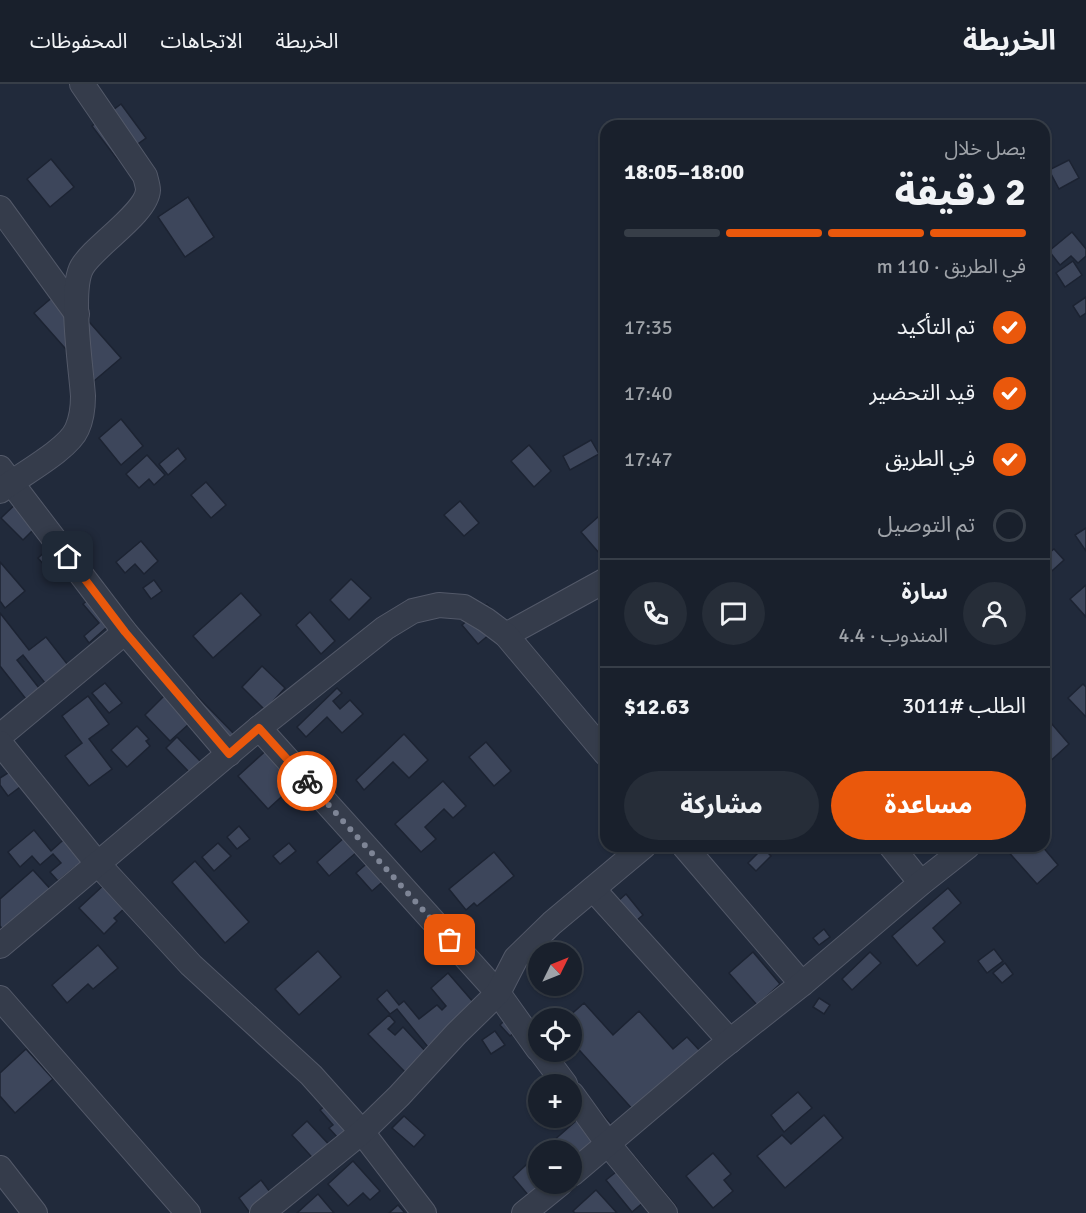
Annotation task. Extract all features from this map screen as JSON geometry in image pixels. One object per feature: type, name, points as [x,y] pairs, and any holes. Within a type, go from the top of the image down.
[{"type":"street","points":[[82,84],[145,176],[148,191],[144,201],[128,221],[81,268],[77,284],[76,314],[83,409],[77,429],[71,439],[61,448],[4,480],[125,632],[229,754]]},
{"type":"street","points":[[0,208],[76,314]]},
{"type":"street","points":[[506,634],[600,583]]},
{"type":"street","points":[[0,946],[259,728],[385,628],[413,611],[439,605],[464,607],[506,634],[600,747]]},
{"type":"street","points":[[0,736],[125,632]]},
{"type":"street","points":[[259,728],[498,993],[528,1034]]},
{"type":"street","points":[[0,743],[97,863],[191,965],[311,1075],[362,1132],[424,1213]]},
{"type":"street","points":[[262,1213],[362,1132],[498,993],[516,958],[552,923],[637,852]]},
{"type":"street","points":[[689,852],[802,984]]},
{"type":"street","points":[[896,852],[921,883]]},
{"type":"street","points":[[582,1166],[960,852]]},
{"type":"street","points":[[592,889],[730,1041]]},
{"type":"street","points":[[0,998],[189,1213]]},
{"type":"street","points":[[582,1108],[608,1144],[665,1213]]},
{"type":"street","points":[[0,1168],[35,1213]]},
{"type":"street","points":[[524,1213],[548,1194]]},
{"type":"building","points":[[121,104],[146,138],[117,159],[92,126]]},
{"type":"building","points":[[51,159],[74,187],[50,207],[27,179]]},
{"type":"building","points":[[1069,160],[1079,178],[1059,189],[1050,170]]},
{"type":"building","points":[[188,197],[214,237],[185,257],[158,217]]},
{"type":"building","points":[[1072,232],[1086,249],[1086,256],[1078,263],[1071,256],[1060,265],[1050,250]]},
{"type":"building","points":[[1073,261],[1082,275],[1065,287],[1056,273]]},
{"type":"building","points":[[61,290],[121,358],[94,381],[34,313]]},
{"type":"building","points":[[1086,297],[1086,313],[1080,317],[1073,306]]},
{"type":"building","points":[[121,419],[143,446],[121,465],[99,438]]},
{"type":"building","points":[[591,440],[599,454],[570,470],[563,456]]},
{"type":"building","points":[[529,445],[551,471],[534,487],[511,461]]},
{"type":"building","points":[[178,448],[186,459],[168,475],[159,464]]},
{"type":"building","points":[[147,455],[165,475],[154,485],[149,479],[139,488],[126,474]]},
{"type":"building","points":[[206,482],[226,505],[211,518],[191,495]]},
{"type":"building","points":[[24,496],[45,518],[23,540],[1,518]]},
{"type":"building","points":[[460,501],[479,523],[464,536],[444,515]]},
{"type":"building","points":[[600,515],[600,554],[581,532]]},
{"type":"building","points":[[1086,528],[1086,551],[1075,535]]},
{"type":"building","points":[[63,536],[78,553],[53,575],[38,558]]},
{"type":"building","points":[[141,541],[158,561],[144,574],[135,564],[125,573],[116,562]]},
{"type":"building","points":[[1054,549],[1064,560],[1050,573],[1050,552]]},
{"type":"building","points":[[0,562],[25,591],[5,608],[0,601]]},
{"type":"building","points":[[351,579],[371,598],[349,620],[330,600]]},
{"type":"building","points":[[154,580],[162,591],[151,599],[143,588]]},
{"type":"building","points":[[1086,585],[1086,617],[1070,599]]},
{"type":"building","points":[[103,588],[124,612],[89,643],[84,636],[99,623],[83,604]]},
{"type":"building","points":[[241,593],[261,615],[213,658],[193,636]]},
{"type":"building","points":[[487,604],[503,623],[478,644],[462,625]]},
{"type":"building","points":[[310,612],[335,641],[321,654],[296,625]]},
{"type":"building","points":[[0,613],[29,650],[46,637],[68,665],[45,683],[23,655],[17,660],[39,688],[26,699],[0,666]]},
{"type":"building","points":[[262,666],[285,688],[265,710],[242,687]]},
{"type":"building","points":[[105,683],[122,703],[109,713],[92,693]]},
{"type":"building","points":[[1083,684],[1086,687],[1086,717],[1068,698]]},
{"type":"building","points":[[337,688],[342,693],[333,701],[340,709],[350,700],[363,714],[342,733],[327,717],[306,737],[297,727]]},
{"type":"building","points":[[167,693],[182,709],[196,695],[234,734],[222,746],[189,724],[170,741],[145,715]]},
{"type":"building","points":[[88,696],[109,724],[89,739],[112,769],[89,786],[65,756],[82,743],[62,716]]},
{"type":"building","points":[[1050,722],[1069,744],[1050,761]]},
{"type":"building","points":[[137,726],[149,739],[146,741],[150,746],[127,767],[111,750]]},
{"type":"building","points":[[404,734],[428,760],[409,778],[393,762],[364,790],[356,780]]},
{"type":"building","points":[[177,737],[201,762],[190,773],[166,748]]},
{"type":"building","points":[[486,742],[511,771],[494,786],[469,757]]},
{"type":"building","points":[[271,746],[301,779],[268,809],[238,776]]},
{"type":"building","points":[[0,759],[36,775],[8,796],[0,785],[0,778],[8,773]]},
{"type":"building","points":[[443,781],[466,806],[453,818],[444,809],[425,827],[436,839],[421,852],[395,824]]},
{"type":"building","points":[[80,825],[100,849],[77,869],[75,867],[58,881],[50,872],[61,863],[53,854],[40,865],[32,856],[20,867],[8,852],[34,830],[51,851]]},
{"type":"building","points":[[239,826],[250,839],[237,849],[227,837]]},
{"type":"building","points":[[345,837],[358,851],[329,876],[317,862]]},
{"type":"building","points":[[218,843],[231,856],[214,871],[202,857]]},
{"type":"building","points":[[289,843],[296,851],[280,864],[273,856]]},
{"type":"building","points":[[494,852],[514,876],[477,906],[474,903],[466,910],[449,889]]},
{"type":"building","points":[[759,852],[767,852],[771,856],[756,871],[748,863]]},
{"type":"building","points":[[1009,852],[1047,852],[1058,865],[1037,884]]},
{"type":"building","points":[[379,853],[395,871],[372,891],[356,873]]},
{"type":"building","points":[[195,861],[249,922],[225,943],[172,882]]},
{"type":"building","points":[[33,870],[53,892],[6,933],[0,926],[0,899]]},
{"type":"building","points":[[119,871],[126,907],[114,918],[117,921],[104,934],[79,908]]},
{"type":"building","points":[[948,888],[961,903],[933,928],[945,942],[917,966],[892,936]]},
{"type":"building","points":[[626,894],[643,915],[618,936],[601,916]]},
{"type":"building","points":[[824,929],[830,937],[819,945],[813,938]]},
{"type":"building","points":[[98,945],[118,968],[93,989],[88,984],[67,1003],[52,985]]},
{"type":"building","points":[[994,949],[1003,961],[987,973],[978,961]]},
{"type":"building","points":[[318,951],[341,977],[299,1015],[275,989]]},
{"type":"building","points":[[753,952],[780,984],[757,1005],[729,973]]},
{"type":"building","points":[[870,952],[881,963],[852,990],[842,979]]},
{"type":"building","points":[[1005,963],[1013,974],[1002,983],[993,973]]},
{"type":"building","points":[[448,973],[474,1003],[428,1047],[397,1009],[390,1014],[377,999],[387,990],[399,1005],[404,1001],[419,1019],[437,1005],[442,1010],[446,1006],[431,988]]},
{"type":"building","points":[[819,998],[830,1005],[824,1014],[813,1007]]},
{"type":"building","points":[[584,1003],[613,1035],[639,1011],[673,1049],[687,1037],[701,1052],[635,1112],[582,1053],[582,1008],[578,1008]]},
{"type":"building","points":[[512,1013],[523,1025],[510,1036],[500,1025]]},
{"type":"building","points":[[389,1015],[395,1022],[388,1029],[395,1035],[403,1027],[427,1053],[406,1073],[368,1034]]},
{"type":"building","points":[[495,1031],[505,1045],[491,1054],[482,1040]]},
{"type":"building","points":[[26,1049],[53,1079],[15,1113],[0,1096],[0,1073]]},
{"type":"building","points":[[798,1092],[812,1108],[784,1132],[771,1115]]},
{"type":"building","points":[[329,1103],[350,1127],[338,1138],[329,1128],[333,1125],[320,1110]]},
{"type":"building","points":[[594,1105],[614,1127],[582,1156],[582,1140],[554,1140],[568,1128],[582,1128],[582,1116]]},
{"type":"building","points":[[824,1115],[843,1138],[785,1188],[757,1156],[782,1135],[791,1144]]},
{"type":"building","points":[[404,1116],[425,1135],[414,1147],[392,1128]]},
{"type":"building","points":[[307,1121],[334,1150],[318,1164],[292,1135]]},
{"type":"building","points":[[713,1153],[731,1174],[724,1180],[733,1191],[713,1208],[686,1176]]},
{"type":"building","points":[[635,1157],[676,1206],[668,1213],[651,1196],[632,1212],[606,1180]]},
{"type":"building","points":[[353,1161],[380,1191],[370,1200],[363,1193],[348,1206],[328,1184]]},
{"type":"building","points":[[528,1163],[528,1194],[531,1194],[529,1196],[513,1177]]},
{"type":"building","points":[[261,1180],[273,1196],[250,1213],[239,1198]]},
{"type":"building","points":[[596,1190],[617,1213],[575,1213],[573,1211]]},
{"type":"building","points":[[318,1194],[334,1213],[297,1213]]},
{"type":"building","points":[[398,1205],[405,1213],[389,1213]]},
{"type":"way so far","points":[[307,781],[450,940]]},
{"type":"route","points":[[68,557],[125,632],[229,754],[259,728],[307,781]]}]
